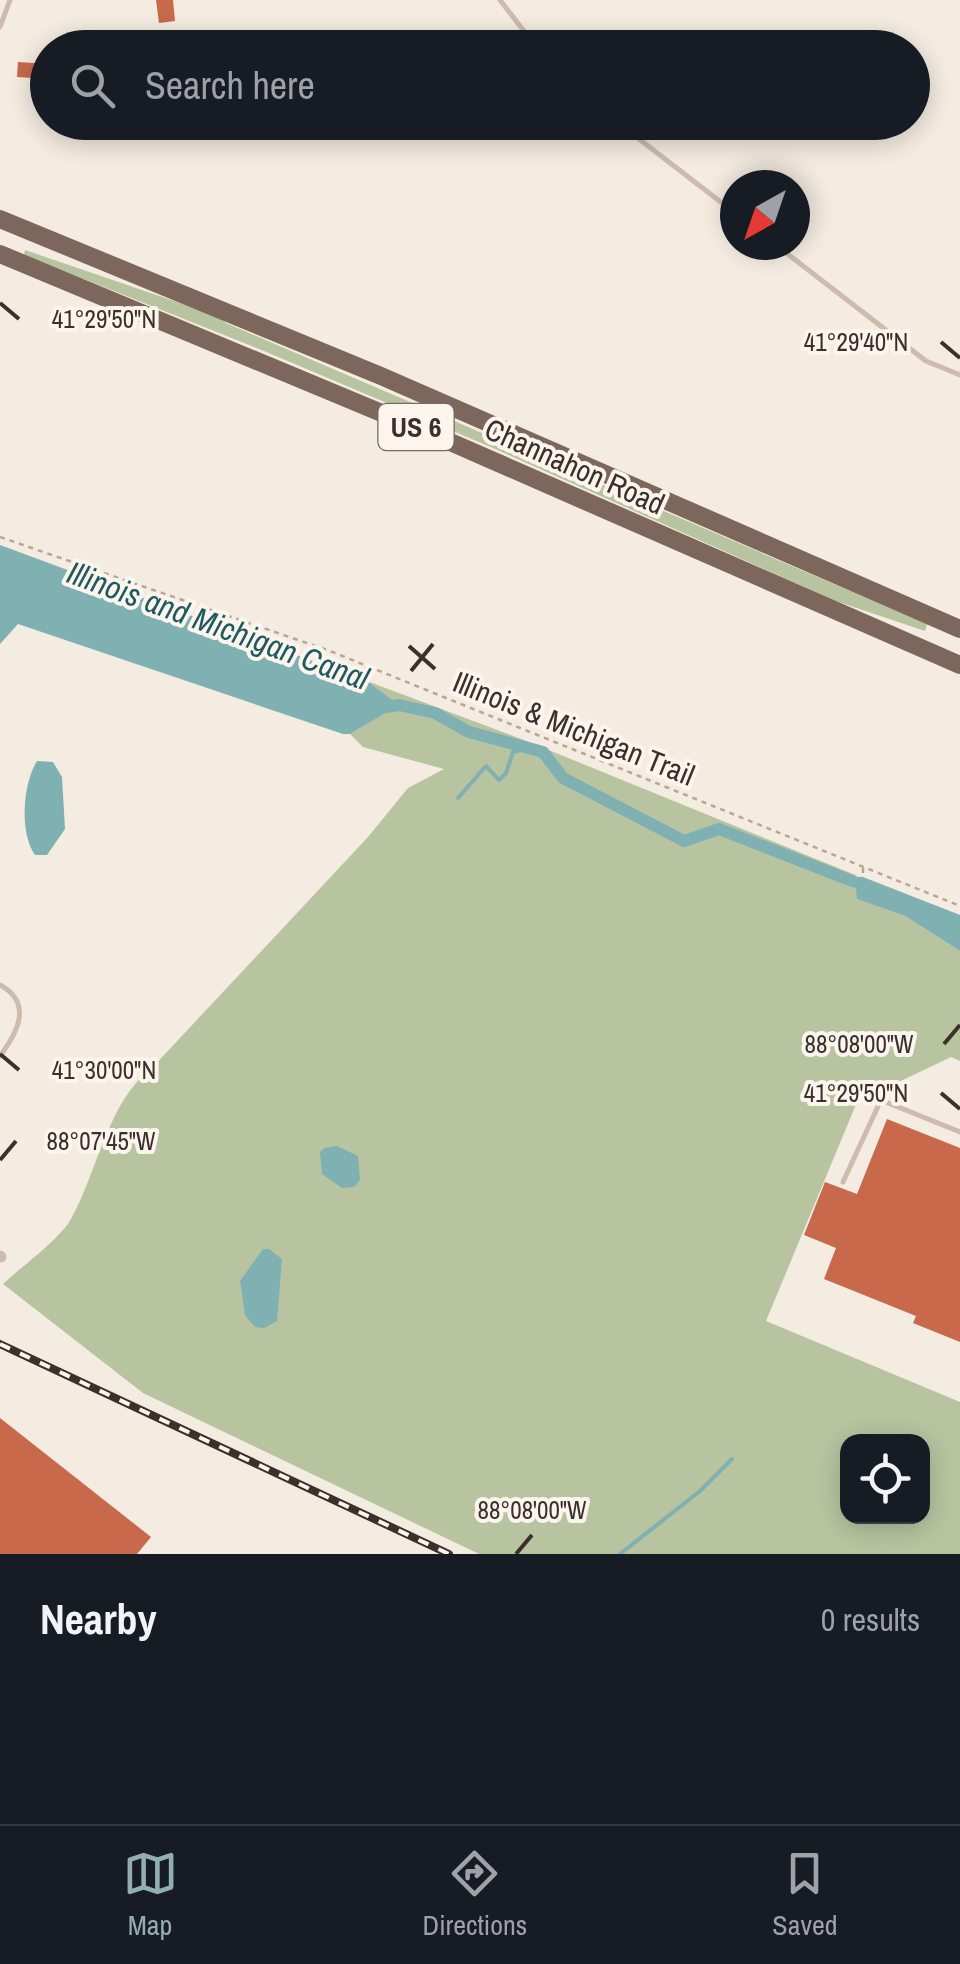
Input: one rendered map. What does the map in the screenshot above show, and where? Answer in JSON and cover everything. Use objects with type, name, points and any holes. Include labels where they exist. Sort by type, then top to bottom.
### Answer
[{"type":"main road","name":"Channahon Road","points":[[0,218],[398,383],[960,629]]},
{"type":"main road","name":"Channahon Road","points":[[0,254],[432,434],[960,666]]},
{"type":"lane","points":[[0,26],[10,0]]},
{"type":"lane","points":[[500,0],[523,30]]},
{"type":"lane","points":[[640,140],[720,201]]},
{"type":"lane","points":[[795,260],[926,362],[960,375]]},
{"type":"lane","points":[[0,985],[14,995],[21,1008],[21,1020],[0,1056]]},
{"type":"lane","points":[[844,1182],[880,1100],[960,1132]]},
{"type":"path","name":"Illinois & Michigan Trail","points":[[0,537],[368,666],[960,906]]},
{"type":"path","points":[[356,677],[368,666]]},
{"type":"path","points":[[863,867],[863,877]]},
{"type":"green space","points":[[25,250],[218,316],[226,323],[927,624],[925,631],[836,601],[493,448],[24,255]]},
{"type":"green space","points":[[367,681],[524,740],[858,876],[840,876],[856,889],[858,899],[905,916],[960,951],[960,1061],[951,1057],[857,1102],[766,1321],[960,1402],[960,1554],[479,1554],[143,1393],[3,1284],[71,1219],[114,1118],[136,1083],[368,837],[408,788],[444,769],[363,747],[350,734],[398,705]]},
{"type":"water","points":[[0,545],[367,681],[399,705],[350,734],[343,734],[18,624],[0,644]]},
{"type":"water","points":[[37,761],[53,762],[62,777],[65,829],[47,855],[35,855],[25,821],[29,782]]},
{"type":"water","points":[[839,876],[863,877],[960,915],[960,951],[905,916],[857,899],[856,889]]},
{"type":"water","points":[[337,1146],[358,1156],[360,1180],[354,1187],[342,1188],[322,1174],[320,1152]]},
{"type":"water","points":[[263,1249],[282,1259],[277,1321],[264,1328],[255,1327],[245,1315],[240,1281]]},
{"type":"building","points":[[156,0],[173,0],[175,21],[159,23]]},
{"type":"building","points":[[18,62],[30,63],[30,78],[17,77]]},
{"type":"building","points":[[887,1119],[960,1148],[960,1342],[913,1323],[916,1316],[824,1279],[836,1248],[804,1235],[825,1182],[857,1194]]},
{"type":"building","points":[[0,1418],[151,1537],[137,1554],[0,1554]]},
{"type":"waterway","name":"Illinois and Michigan Canal","points":[[385,707],[399,705],[435,713],[469,732],[543,752],[563,778],[684,841],[719,829],[852,881]]},
{"type":"waterway","points":[[458,798],[486,766],[499,780],[506,773],[513,752],[527,748]]},
{"type":"waterway","points":[[620,1554],[700,1491],[732,1459]]},
{"type":"railway","points":[[0,1344],[449,1554]]}]
